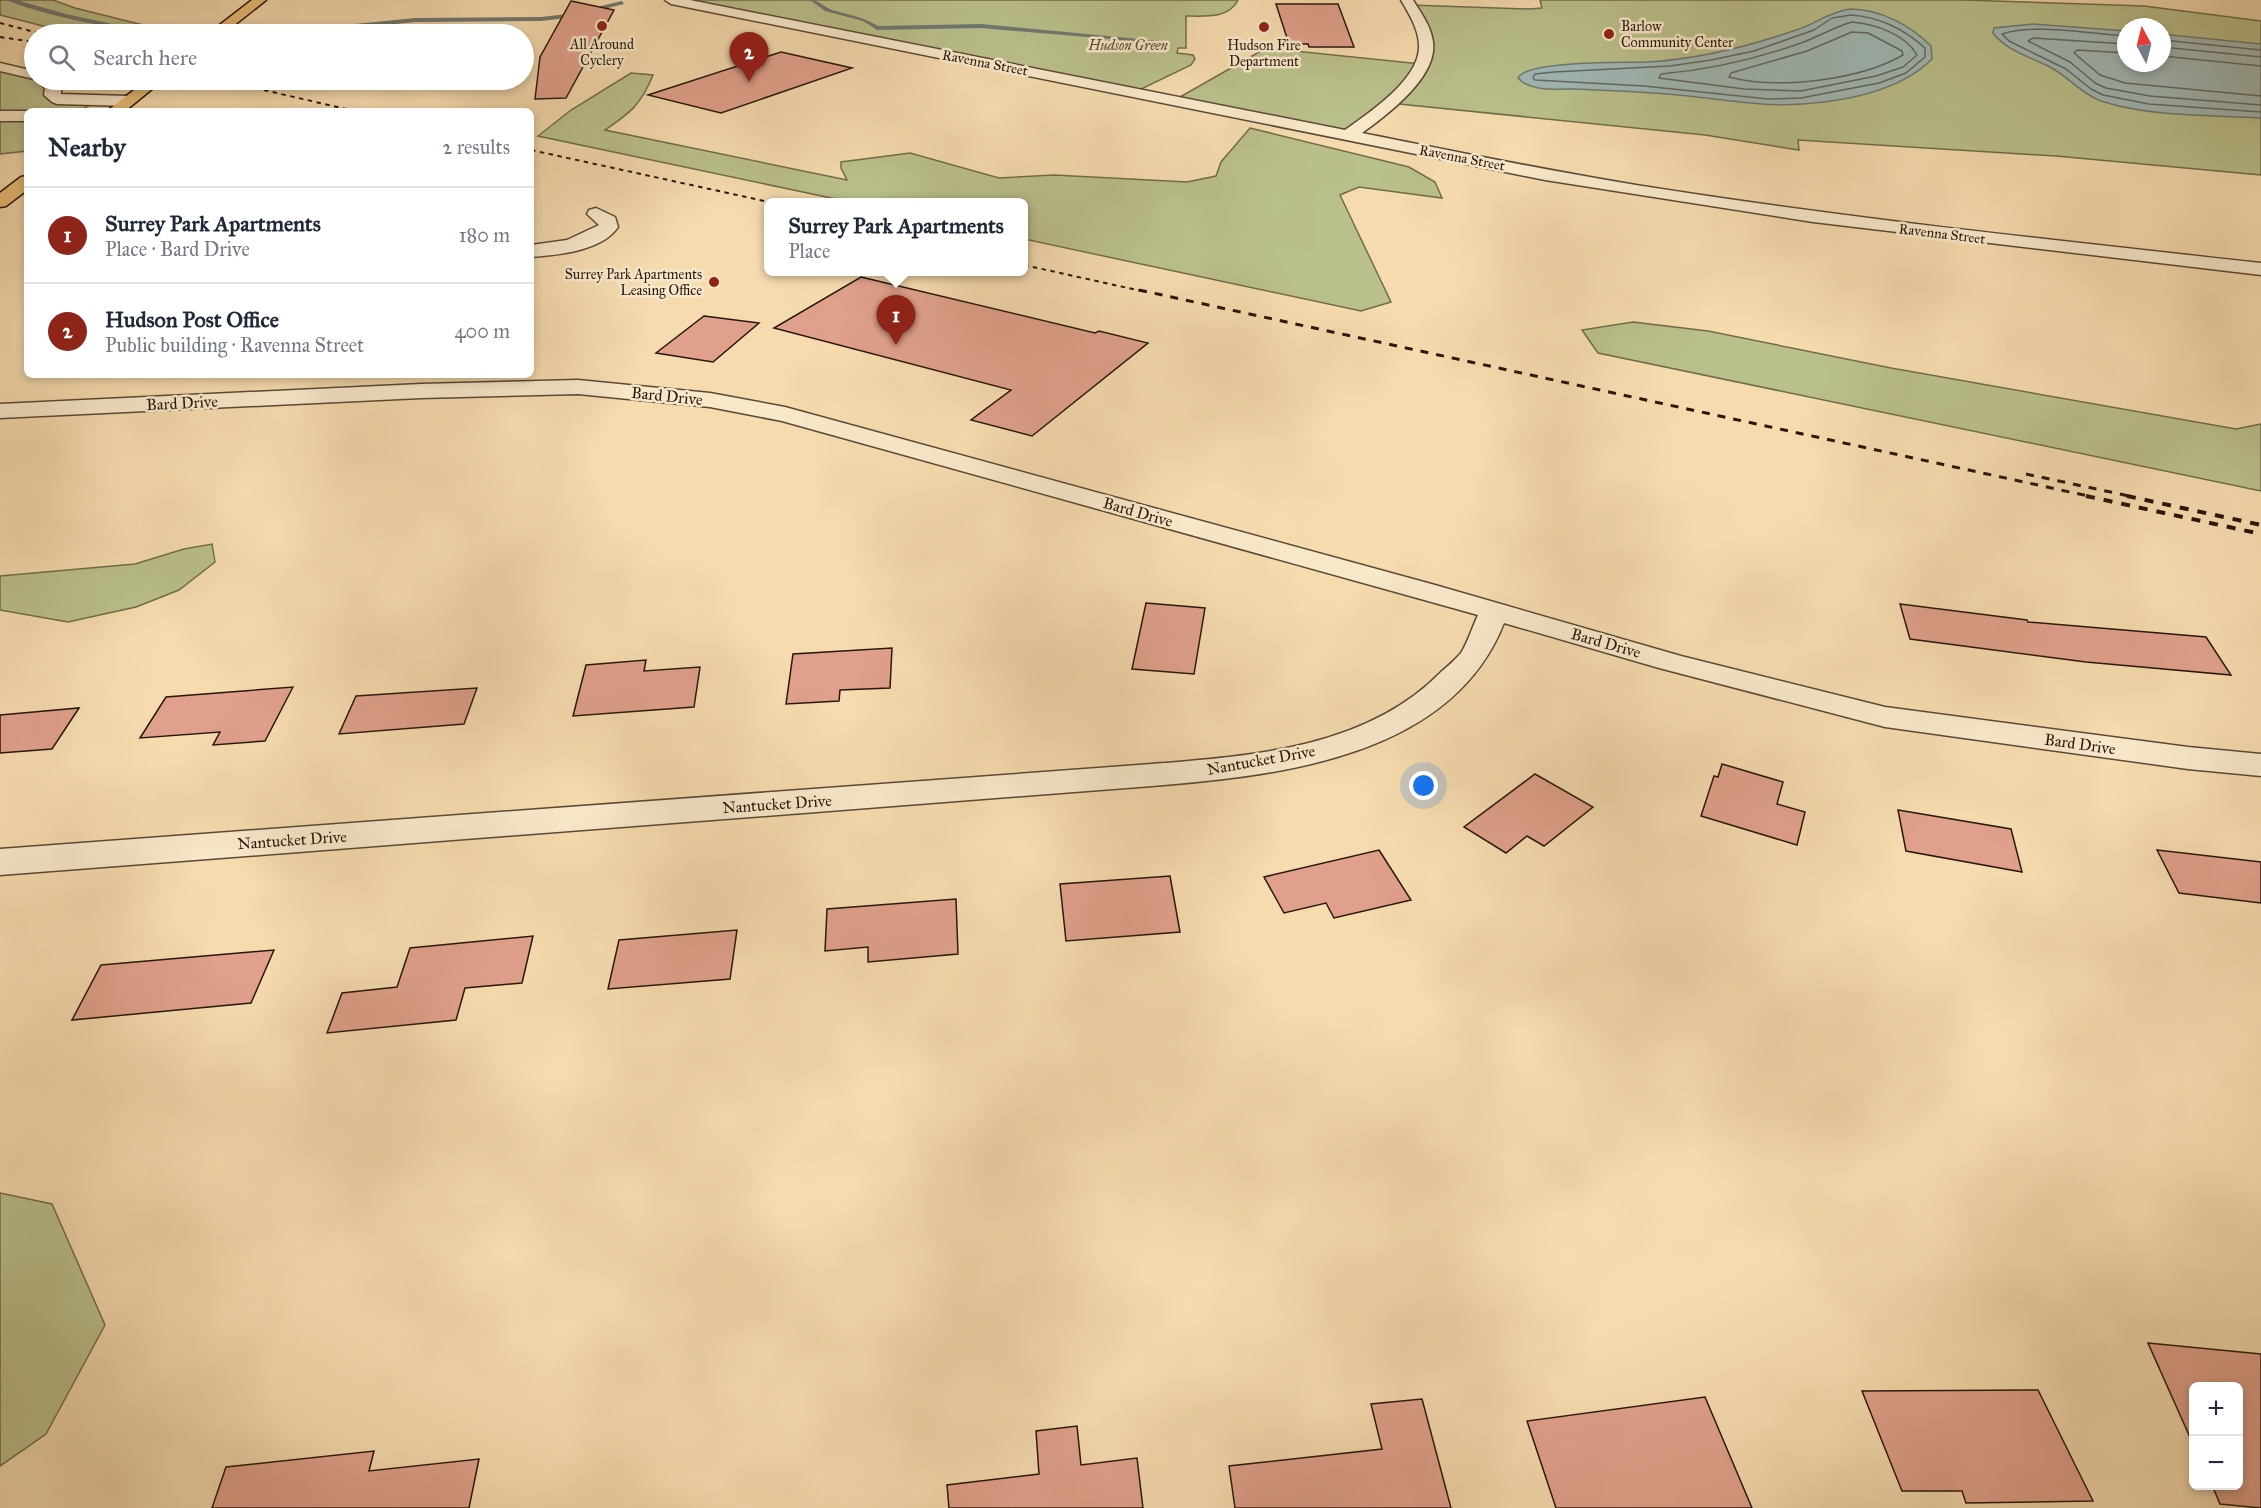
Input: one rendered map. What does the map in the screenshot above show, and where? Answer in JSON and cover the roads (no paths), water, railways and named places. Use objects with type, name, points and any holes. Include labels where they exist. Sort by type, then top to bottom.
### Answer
[{"type":"main road","points":[[228,24],[260,0]]},
{"type":"main road","points":[[119,108],[143,90]]},
{"type":"main road","points":[[0,202],[24,183]]},
{"type":"street","name":"Ravenna Street","points":[[671,0],[1556,177],[1808,217],[2261,269]]},
{"type":"street","points":[[1349,135],[1380,113],[1406,87],[1426,56],[1425,36],[1407,0]]},
{"type":"street","points":[[0,67],[24,73]]},
{"type":"street","points":[[53,90],[52,95],[57,99],[128,101]]},
{"type":"street","points":[[0,116],[24,116]]},
{"type":"street","points":[[534,244],[602,211],[608,221],[609,227],[597,237],[575,245],[534,251]]},
{"type":"street","name":"Bard Drive","points":[[0,411],[498,388],[585,388],[710,400],[785,414],[1670,662],[1885,717],[2188,759],[2261,765]]},
{"type":"street","name":"Nantucket Drive","points":[[0,862],[1152,776],[1247,765],[1304,754],[1355,740],[1412,713],[1442,692],[1472,660],[1494,612]]},
{"type":"water","points":[[1850,9],[1883,15],[1914,31],[1931,46],[1932,59],[1919,70],[1888,87],[1854,97],[1788,105],[1646,93],[1545,89],[1530,86],[1518,78],[1525,72],[1557,65],[1648,62],[1723,51],[1778,36]]},
{"type":"water","points":[[2033,24],[2117,30],[2117,72],[2171,72],[2171,35],[2261,44],[2261,118],[2160,113],[2101,101],[2087,94],[2055,70],[2011,49],[1993,33],[1994,28]]},
{"type":"waterway","points":[[10,0],[65,16],[108,24]]},
{"type":"waterway","points":[[813,0],[827,10],[865,20],[877,28],[981,26],[1157,41]]},
{"type":"waterway","points":[[375,24],[415,20],[541,19],[567,16],[622,3]]},
{"type":"railway","points":[[0,23],[24,29]]},
{"type":"railway","points":[[0,37],[24,41]]},
{"type":"railway","points":[[264,90],[342,108]]},
{"type":"railway","points":[[534,151],[764,201]]},
{"type":"railway","points":[[1028,266],[1146,292]]},
{"type":"railway","points":[[1139,290],[2093,497]]},
{"type":"railway","points":[[2026,474],[2134,497]]},
{"type":"railway","points":[[2086,496],[2261,534]]},
{"type":"railway","points":[[2127,496],[2261,525]]},
{"type":"place","name":"All Around Cyclery","points":[[602,26]]},
{"type":"place","name":"Hudson Fire Department","points":[[1264,27]]},
{"type":"place","name":"Barlow Community Center","points":[[1609,34]]},
{"type":"place","name":"Hudson Post Office","points":[[749,82]]},
{"type":"place","name":"Surrey Park Apartments Leasing Office","points":[[714,282]]},
{"type":"place","name":"Surrey Park Apartments","points":[[896,345]]},
{"type":"park label","name":"Hudson Green","points":[[1128,45]]}]
